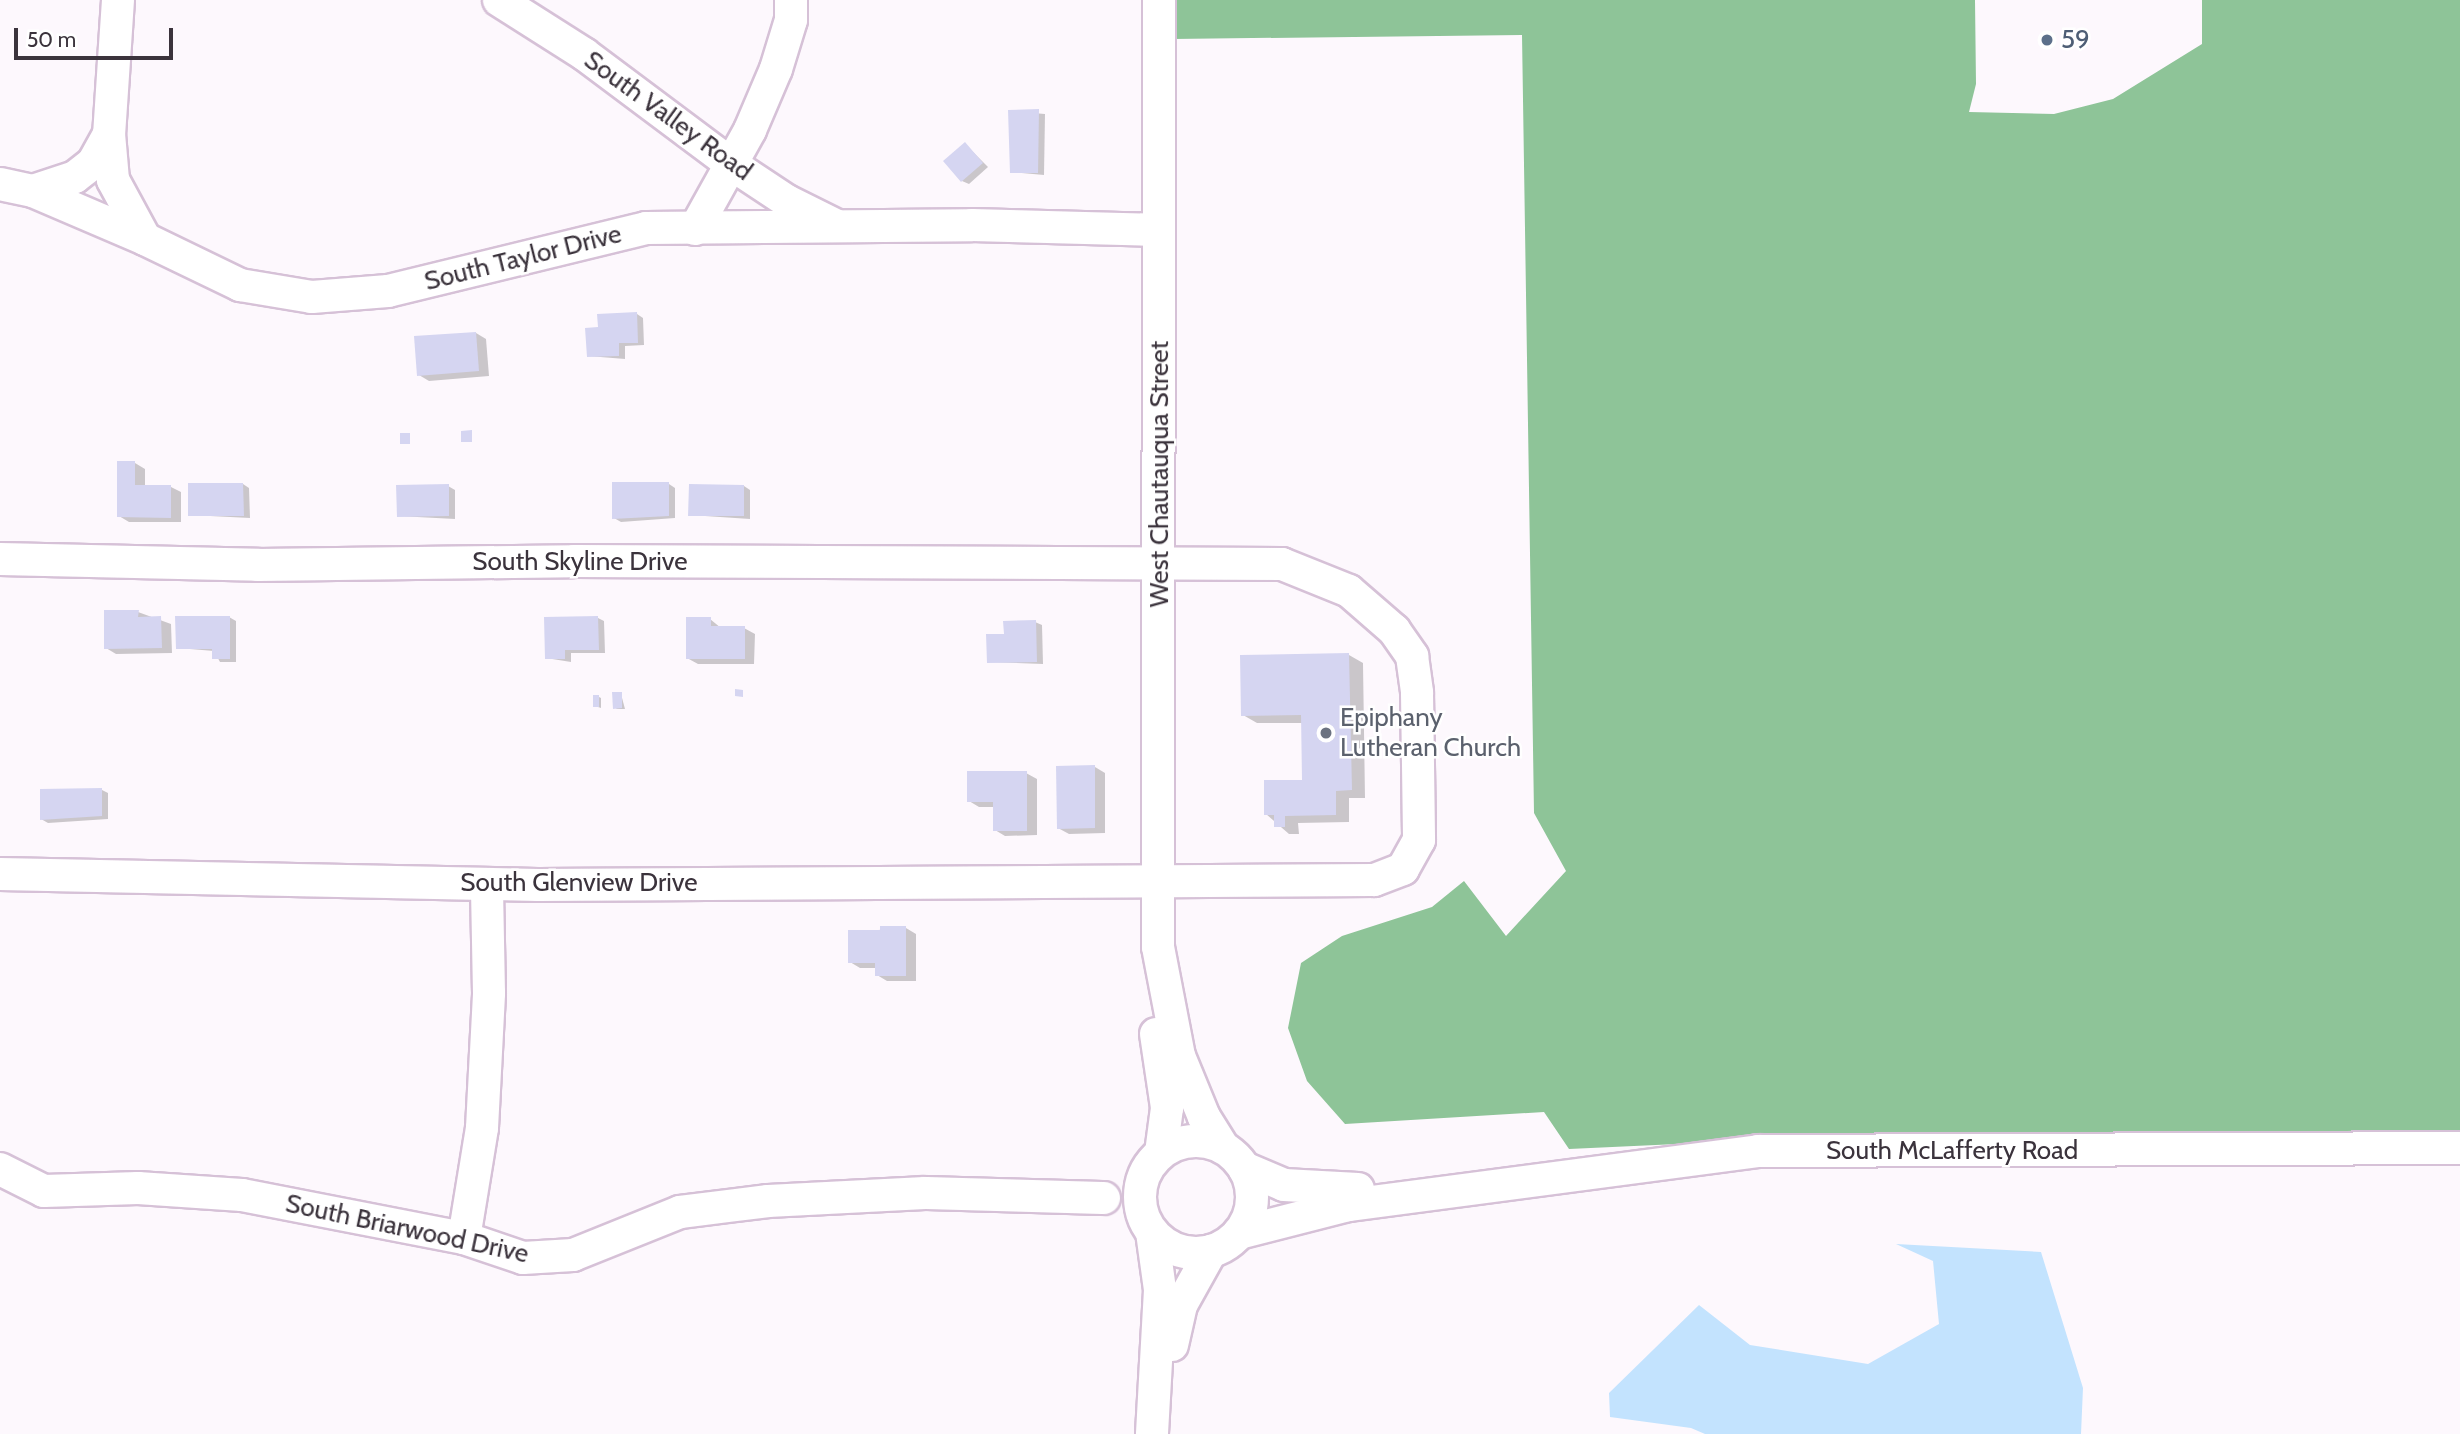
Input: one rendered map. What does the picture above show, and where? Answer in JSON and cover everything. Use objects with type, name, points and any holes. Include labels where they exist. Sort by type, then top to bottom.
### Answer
[{"type":"street","points":[[118,0],[109,134],[113,180],[145,239]]},
{"type":"street","name":"South Valley Road","points":[[499,0],[595,61],[731,164],[787,201],[839,228]]},
{"type":"street","points":[[695,229],[731,164],[776,69],[791,20],[791,0]]},
{"type":"street","name":"West Chautauqua Street","points":[[1158,0],[1158,947],[1179,1056],[1194,1097],[1233,1158],[1252,1200],[1238,1233]]},
{"type":"street","points":[[0,184],[33,191],[75,177],[93,163],[109,134]]},
{"type":"street","name":"South Taylor Drive","points":[[33,191],[145,239],[240,285],[312,297],[388,291],[646,228],[1159,230]]},
{"type":"street","name":"South Skyline Drive","points":[[0,559],[258,565],[574,561],[1282,564],[1349,591],[1394,630],[1412,656],[1417,684],[1419,840],[1404,869],[1374,880],[1158,880]]},
{"type":"street","name":"South Glenview Drive","points":[[0,874],[487,885],[1158,880]]},
{"type":"street","points":[[464,1238],[482,1128],[489,993],[487,885]]},
{"type":"street","name":"West Chautauqua Street","points":[[1152,1434],[1160,1290],[1152,1232],[1142,1212],[1140,1191],[1147,1170],[1161,1153],[1167,1108],[1152,995],[1152,961],[1158,947]]},
{"type":"street","points":[[1161,1153],[1195,1141],[1233,1158]]},
{"type":"street","name":"South McLafferty Road","points":[[1238,1233],[1313,1211],[1434,1195],[1446,1190],[1758,1151],[2460,1148]]},
{"type":"street","name":"South McLafferty Road","points":[[1233,1158],[1269,1181],[1297,1187],[1432,1186],[1446,1190]]},
{"type":"street","name":"South Briarwood Drive","points":[[0,1169],[44,1191],[138,1188],[242,1195],[464,1238],[523,1258],[573,1255],[680,1212],[768,1201],[925,1193],[1104,1198]]},
{"type":"street","points":[[1152,1232],[1179,1250],[1211,1251]]},
{"type":"street","points":[[1166,1434],[1176,1321],[1190,1285],[1211,1251],[1238,1233]]},
{"type":"green space","points":[[1173,0],[1975,0],[1976,84],[1969,112],[2054,114],[2113,99],[2202,44],[2202,0],[2460,0],[2460,1130],[1872,1135],[1569,1149],[1544,1112],[1345,1124],[1307,1081],[1288,1028],[1301,963],[1342,936],[1432,907],[1464,881],[1506,936],[1566,871],[1534,813],[1522,35],[1173,39]]},
{"type":"water","points":[[1896,1244],[2041,1252],[2083,1388],[2081,1434],[1705,1434],[1691,1428],[1610,1417],[1609,1393],[1699,1305],[1750,1345],[1868,1364],[1939,1324],[1933,1261]]},
{"type":"building","points":[[1039,109],[1038,173],[1010,173],[1008,110]]},
{"type":"building","points":[[965,142],[983,163],[961,182],[943,161]]},
{"type":"building","points":[[637,312],[638,343],[619,343],[619,356],[587,357],[585,328],[598,327],[597,314]]},
{"type":"building","points":[[476,332],[479,371],[417,376],[414,336]]},
{"type":"building","points":[[472,430],[472,442],[461,442],[461,431]]},
{"type":"building","points":[[400,433],[410,433],[410,444],[400,444]]},
{"type":"building","points":[[117,461],[135,461],[135,485],[171,485],[171,518],[117,517]]},
{"type":"building","points":[[612,482],[669,482],[669,516],[612,519]]},
{"type":"building","points":[[188,483],[243,483],[244,516],[188,516]]},
{"type":"building","points":[[449,484],[449,516],[397,517],[396,485]]},
{"type":"building","points":[[689,484],[744,485],[744,516],[688,516]]},
{"type":"building","points":[[104,610],[139,610],[138,617],[161,616],[162,648],[104,649]]},
{"type":"building","points":[[175,616],[230,616],[230,659],[212,659],[212,649],[176,649]]},
{"type":"building","points":[[598,616],[599,650],[565,650],[565,659],[545,659],[544,617]]},
{"type":"building","points":[[686,617],[711,617],[711,626],[745,626],[745,659],[686,659]]},
{"type":"building","points":[[1036,620],[1037,662],[987,663],[986,634],[1004,634],[1003,621]]},
{"type":"building","name":"Epiphany Lutheran Church","points":[[1349,653],[1352,790],[1336,791],[1336,815],[1285,816],[1285,827],[1274,827],[1274,815],[1264,815],[1264,780],[1302,780],[1301,715],[1241,716],[1240,655]]},
{"type":"building","points":[[735,689],[743,690],[743,697],[735,696]]},
{"type":"building","points":[[612,692],[622,692],[622,708],[613,709]]},
{"type":"building","points":[[593,695],[599,695],[599,707],[593,707]]},
{"type":"building","points":[[1095,765],[1095,828],[1057,829],[1056,766]]},
{"type":"building","points":[[967,771],[1027,771],[1027,831],[993,831],[993,802],[967,802]]},
{"type":"building","points":[[102,788],[102,816],[40,820],[40,789]]},
{"type":"building","points":[[880,926],[906,926],[906,976],[875,976],[875,963],[848,963],[848,930],[880,930]]},
{"type":"place","name":"59","points":[[2047,40]]},
{"type":"place","name":"Epiphany Lutheran Church","points":[[1326,733]]}]
